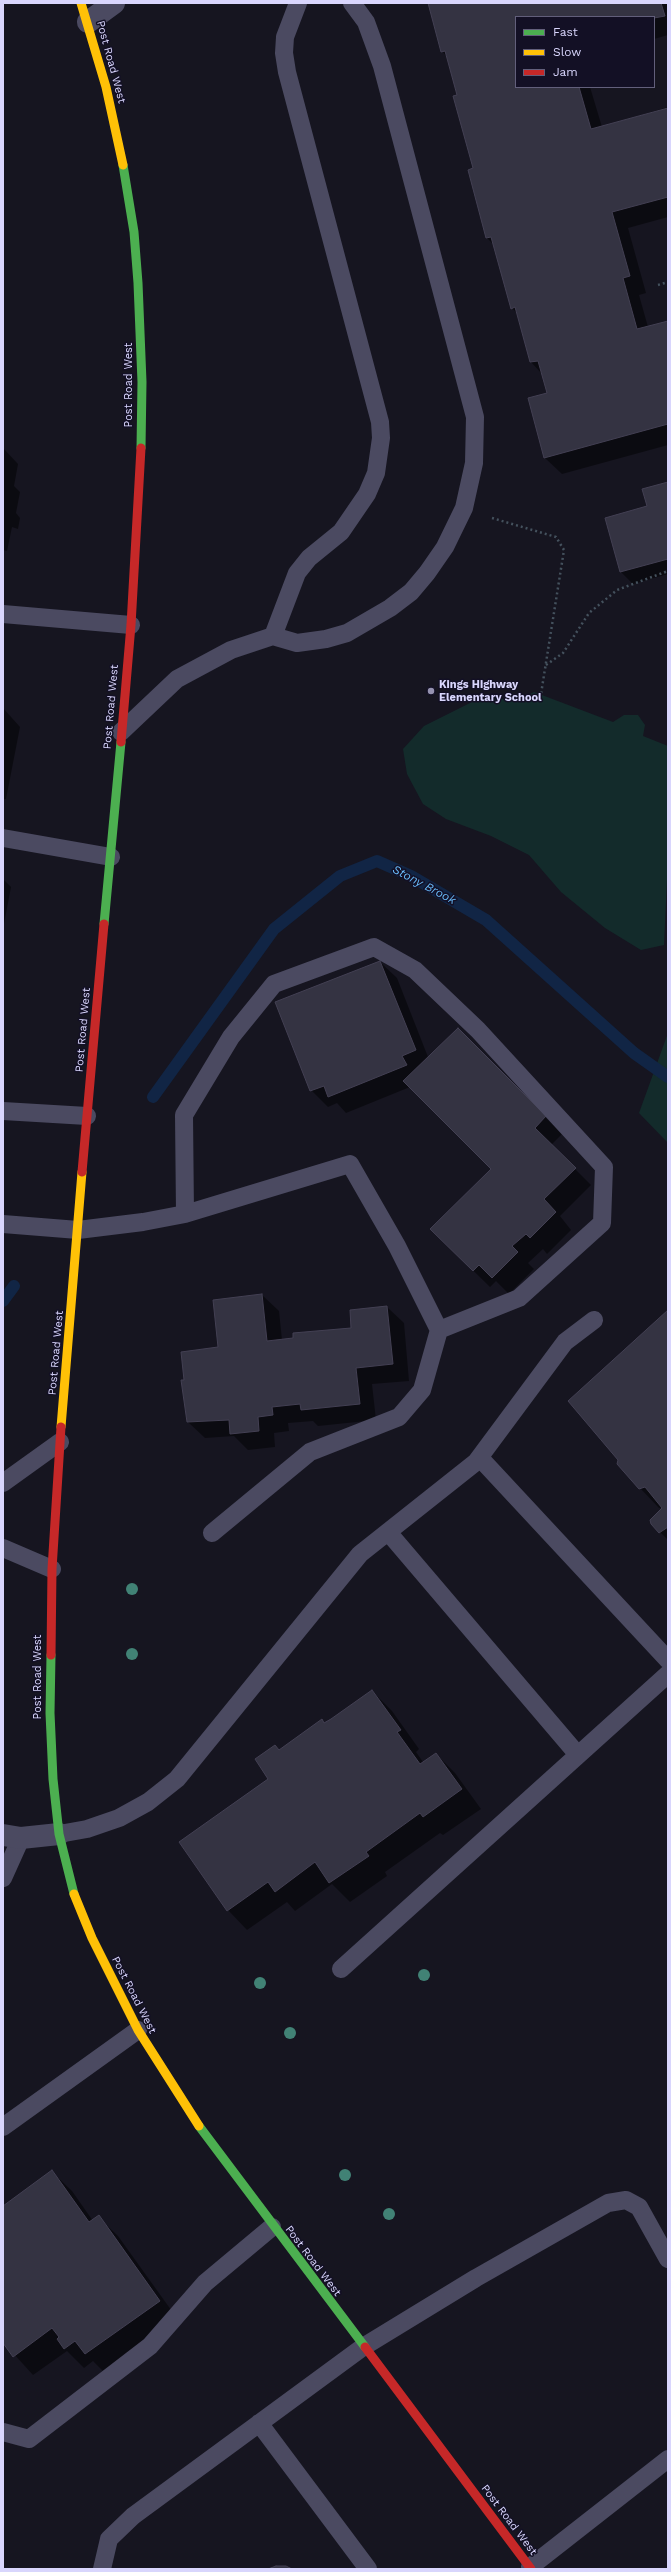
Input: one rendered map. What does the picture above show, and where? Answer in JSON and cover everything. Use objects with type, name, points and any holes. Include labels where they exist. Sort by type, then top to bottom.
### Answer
[{"type":"main road","name":"Post Road West","points":[[84,12],[106,87],[121,152],[134,232],[141,329],[141,432],[131,625],[87,1116],[60,1442],[52,1569],[50,1713],[53,1779],[59,1834],[73,1890],[92,1938],[138,2030],[188,2112],[272,2227],[530,2568]]},
{"type":"street","points":[[84,12],[114,3]]},
{"type":"street","points":[[12,1836],[59,1834]]},
{"type":"lane","points":[[273,636],[298,573],[309,558],[341,532],[368,494],[376,473],[381,438],[380,422],[287,72],[284,53],[285,37],[298,3]]},
{"type":"lane","points":[[121,732],[177,679],[231,650],[273,636],[297,642],[326,639],[347,633],[390,608],[411,592],[427,573],[445,547],[464,508],[474,463],[475,417],[382,66],[366,22],[352,3]]},
{"type":"lane","points":[[3,614],[131,625]]},
{"type":"lane","points":[[3,838],[111,857]]},
{"type":"lane","points":[[185,1214],[184,1115],[231,1037],[274,984],[374,947],[415,970],[472,1024],[604,1167],[602,1223],[519,1298],[439,1330]]},
{"type":"lane","points":[[3,1111],[87,1116]]},
{"type":"lane","points":[[3,1224],[78,1230],[185,1214],[350,1164],[397,1246],[439,1330],[422,1390],[399,1417],[310,1452],[212,1533]]},
{"type":"lane","points":[[59,1834],[87,1829],[119,1818],[148,1802],[177,1779],[360,1554],[480,1458],[565,1342],[594,1320]]},
{"type":"lane","points":[[3,1483],[60,1442]]},
{"type":"lane","points":[[480,1458],[668,1660]]},
{"type":"lane","points":[[388,1532],[578,1754]]},
{"type":"lane","points":[[3,1548],[52,1569]]},
{"type":"lane","points":[[341,1969],[668,1674]]},
{"type":"lane","points":[[3,1878],[12,1836]]},
{"type":"lane","points":[[3,2127],[138,2030]]},
{"type":"lane","points":[[102,2569],[108,2539],[133,2516],[363,2347],[476,2278],[608,2203],[626,2200],[639,2207],[668,2259]]},
{"type":"lane","points":[[3,2432],[29,2439],[150,2346],[205,2284],[272,2227]]},
{"type":"lane","points":[[259,2423],[368,2569]]},
{"type":"lane","points":[[530,2568],[668,2459]]},
{"type":"path","points":[[658,285],[668,282]]},
{"type":"path","points":[[464,508],[536,533],[556,537],[564,550],[563,564],[541,694]]},
{"type":"path","points":[[545,665],[563,653],[589,613],[617,590],[668,571]]},
{"type":"green space","points":[[534,692],[613,722],[624,715],[638,715],[645,725],[643,736],[668,746],[668,858],[664,945],[641,950],[605,928],[561,892],[529,855],[491,836],[446,819],[423,804],[407,774],[403,749],[424,726],[484,696],[516,701]]},
{"type":"green space","points":[[668,1033],[668,1143],[639,1113]]},
{"type":"building","points":[[428,3],[661,3],[665,16],[655,18],[655,16],[515,16],[515,88],[579,88],[591,129],[668,108],[668,197],[612,212],[630,276],[623,278],[637,329],[668,321],[668,424],[544,458],[528,398],[547,393],[538,361],[530,362],[515,307],[511,309],[491,237],[486,238],[468,170],[473,168],[453,96],[457,95],[445,51],[441,52]]},
{"type":"building","points":[[668,482],[668,559],[620,572],[605,518],[647,506],[642,489]]},
{"type":"building","points":[[380,961],[416,1050],[402,1056],[407,1065],[328,1097],[324,1086],[310,1091],[275,1002]]},
{"type":"building","points":[[458,1028],[546,1116],[535,1128],[576,1168],[544,1199],[556,1212],[530,1238],[526,1234],[512,1246],[518,1252],[492,1278],[479,1265],[473,1271],[430,1229],[491,1169],[403,1081]]},
{"type":"building","points":[[262,1294],[267,1341],[293,1338],[293,1333],[351,1328],[350,1310],[387,1306],[393,1364],[356,1368],[360,1404],[301,1410],[300,1404],[272,1407],[273,1415],[258,1417],[259,1431],[230,1434],[229,1420],[187,1422],[181,1380],[184,1380],[181,1352],[218,1347],[213,1300]]},
{"type":"building","points":[[668,1310],[668,1527],[659,1533],[651,1524],[650,1520],[662,1508],[645,1487],[639,1489],[617,1464],[618,1460],[568,1401]]},
{"type":"building","points":[[372,1690],[401,1730],[397,1732],[420,1764],[436,1753],[462,1789],[423,1817],[420,1813],[366,1852],[369,1856],[329,1883],[315,1862],[275,1892],[268,1882],[227,1911],[179,1842],[268,1779],[255,1759],[275,1745],[279,1750],[322,1719],[324,1723],[331,1719]]},
{"type":"building","points":[[52,2170],[89,2222],[99,2215],[160,2301],[85,2354],[75,2341],[64,2349],[57,2339],[59,2337],[52,2328],[13,2357],[3,2343],[3,2206]]},
{"type":"building","points":[[276,2566],[286,2566],[292,2569],[268,2569]]},
{"type":"waterway","name":"Stony Brook","points":[[153,1097],[274,929],[340,876],[377,861],[411,876],[486,920],[634,1053],[668,1077]]},
{"type":"waterway","name":"Stony Brook","points":[[3,1301],[14,1286]]},
{"type":"traffic: fast","points":[[123,165],[134,232],[138,283],[142,382],[141,448]]},
{"type":"traffic: fast","points":[[104,924],[121,742]]},
{"type":"traffic: fast","points":[[51,1655],[50,1713],[53,1779],[59,1834],[74,1894]]},
{"type":"traffic: fast","points":[[199,2126],[365,2347]]},
{"type":"traffic: slow","points":[[81,3],[106,87],[123,165]]},
{"type":"traffic: slow","points":[[61,1427],[82,1172]]},
{"type":"traffic: slow","points":[[74,1894],[92,1938],[138,2030],[199,2126]]},
{"type":"traffic: jam","points":[[121,742],[131,625],[141,448]]},
{"type":"traffic: jam","points":[[82,1172],[104,924]]},
{"type":"traffic: jam","points":[[51,1655],[52,1569],[61,1427]]},
{"type":"traffic: jam","points":[[365,2347],[531,2569]]},
{"type":"place","name":"Kings Highway Elementary School","points":[[431,691]]}]
